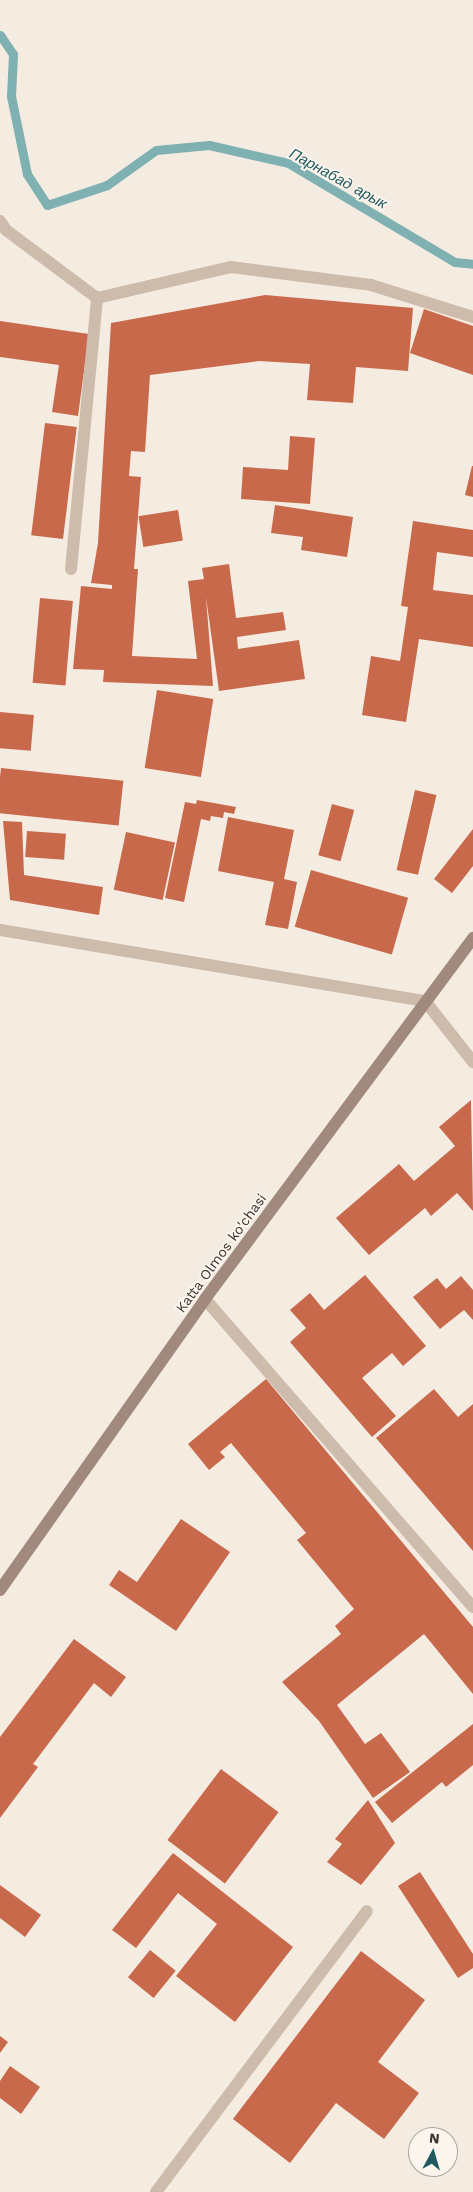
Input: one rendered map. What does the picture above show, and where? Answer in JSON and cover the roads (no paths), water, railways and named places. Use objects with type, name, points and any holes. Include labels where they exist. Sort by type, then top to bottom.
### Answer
[{"type":"street","points":[[0,221],[6,230],[97,298],[231,267],[371,286],[473,317]]},
{"type":"street","points":[[71,569],[97,298]]},
{"type":"street","points":[[0,930],[425,1001],[473,1062]]},
{"type":"street","name":"Katta Olmos ko'chasi","points":[[0,1590],[205,1299],[473,938]]},
{"type":"street","points":[[205,1299],[473,1607]]},
{"type":"street","points":[[156,2192],[367,1911]]},
{"type":"waterway","name":"Парнабад арык","points":[[0,35],[13,54],[11,96],[27,174],[47,205],[107,185],[156,150],[209,145],[288,163],[455,262],[473,264]]}]
